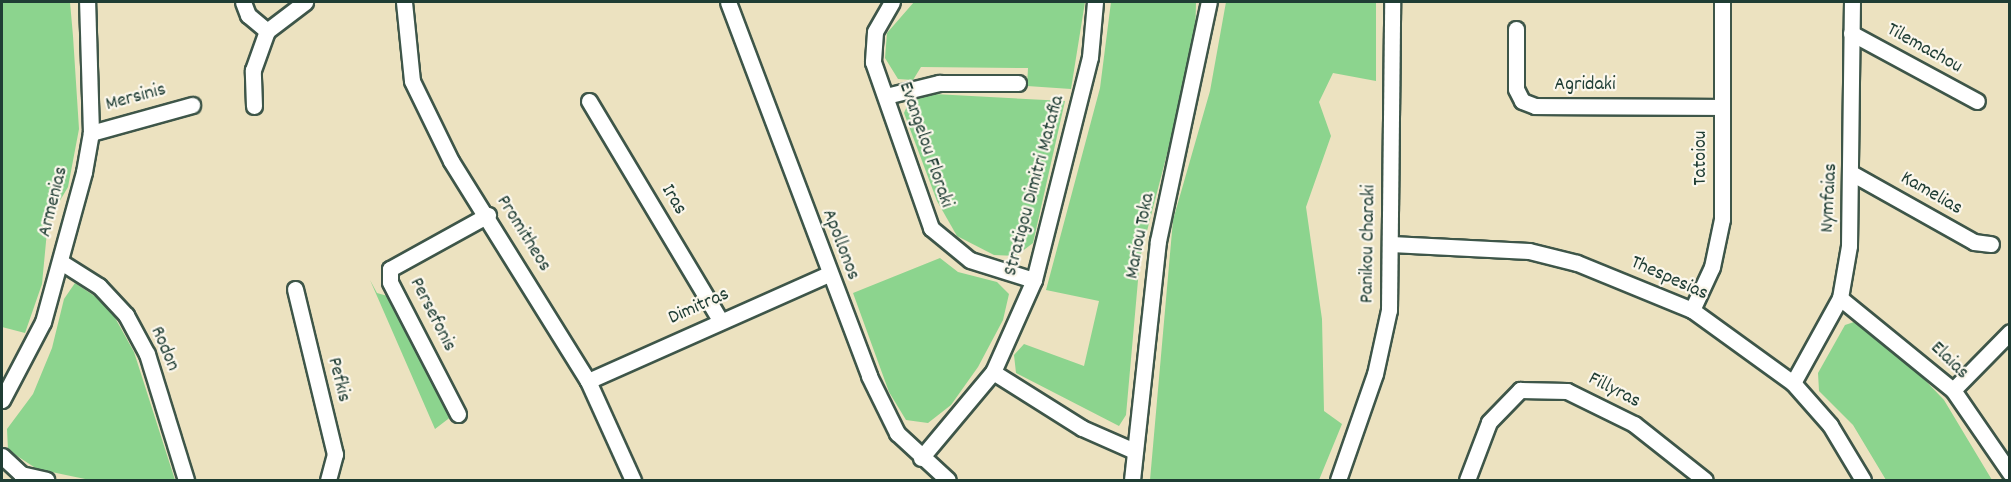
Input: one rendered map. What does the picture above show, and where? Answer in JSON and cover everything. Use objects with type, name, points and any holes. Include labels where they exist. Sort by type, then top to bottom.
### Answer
[{"type":"street","name":"Armenias","points":[[2,400],[43,322],[61,262],[91,133],[87,2]]},
{"type":"street","points":[[243,2],[248,15],[267,31]]},
{"type":"street","points":[[254,106],[254,70],[267,31],[305,2]]},
{"type":"street","name":"Promitheos","points":[[404,2],[412,81],[451,161],[488,215],[588,381],[633,480]]},
{"type":"street","name":"Apollonos","points":[[728,2],[828,274],[897,433],[921,458],[948,480]]},
{"type":"street","name":"Evangelou Floraki","points":[[892,2],[881,16],[872,50],[931,228],[970,260],[1034,280]]},
{"type":"street","name":"Stratigou Dimitri Matafia","points":[[921,458],[993,372],[1034,280],[1090,57],[1095,2]]},
{"type":"street","name":"Mariou Toka","points":[[1132,480],[1132,450],[1158,241],[1209,2]]},
{"type":"street","name":"Panikou Charaki","points":[[1338,480],[1375,374],[1389,310],[1392,2]]},
{"type":"street","name":"Tatoiou","points":[[1692,310],[1712,267],[1722,219],[1722,2]]},
{"type":"street","name":"Nymfaias","points":[[1794,383],[1840,298],[1853,174],[1852,2]]},
{"type":"street","name":"Agridaki","points":[[1516,29],[1516,89],[1522,101],[1535,106],[1722,107]]},
{"type":"street","name":"Tilemachou","points":[[1851,33],[1977,102]]},
{"type":"street","points":[[886,96],[939,83],[1018,83]]},
{"type":"street","name":"Iras","points":[[589,102],[720,320]]},
{"type":"street","name":"Mersinis","points":[[91,133],[192,105]]},
{"type":"street","name":"Kamelias","points":[[1853,174],[1974,242],[1991,244]]},
{"type":"street","name":"Persefonis","points":[[459,414],[390,282],[390,269],[488,215]]},
{"type":"street","name":"Thespesias","points":[[1391,244],[1529,251],[1577,263],[1692,310],[1794,383],[1830,425],[1863,480]]},
{"type":"street","name":"Rodon","points":[[61,262],[99,286],[126,315],[147,354],[186,480]]},
{"type":"street","name":"Dimitras","points":[[588,381],[720,320],[828,274]]},
{"type":"street","name":"Pefkis","points":[[295,289],[334,454],[328,480]]},
{"type":"street","name":"Elaias","points":[[1840,298],[1953,390],[2010,473]]},
{"type":"street","points":[[1953,390],[2010,332]]},
{"type":"street","points":[[993,372],[1082,428],[1132,450]]},
{"type":"street","name":"Fillyras","points":[[1467,480],[1489,422],[1520,390],[1567,391],[1615,414],[1705,480]]},
{"type":"street","points":[[2,456],[21,474],[46,480]]},
{"type":"green space","points":[[2,2],[70,2],[73,36],[79,129],[68,187],[48,221],[42,284],[25,333],[2,327]]},
{"type":"green space","points":[[914,2],[1085,2],[1071,89],[1027,86],[1028,68],[921,67],[913,80],[898,79],[885,58],[887,33]]},
{"type":"green space","points":[[1111,2],[1196,2],[1195,46],[1140,258],[1126,415],[1119,426],[1016,373],[1014,355],[1024,344],[1084,366],[1099,301],[1046,290],[1100,88]]},
{"type":"green space","points":[[1226,2],[1376,2],[1376,81],[1333,73],[1319,102],[1331,136],[1306,207],[1322,319],[1324,411],[1342,424],[1319,480],[1150,480],[1173,220],[1210,91]]},
{"type":"green space","points":[[934,94],[1065,101],[1033,243],[1016,256],[994,255],[957,236],[937,201],[904,113],[911,97]]},
{"type":"green space","points":[[940,258],[958,272],[997,282],[1009,294],[1003,320],[978,367],[951,405],[928,423],[906,420],[889,392],[853,293]]},
{"type":"green space","points":[[370,280],[377,293],[391,297],[452,416],[435,429]]},
{"type":"green space","points":[[75,283],[108,305],[134,352],[175,480],[90,480],[37,469],[8,450],[7,429],[33,394],[52,348],[64,299]]},
{"type":"green space","points":[[1854,322],[1900,354],[1944,400],[1992,480],[1886,480],[1853,425],[1819,391],[1818,373],[1845,325]]}]
